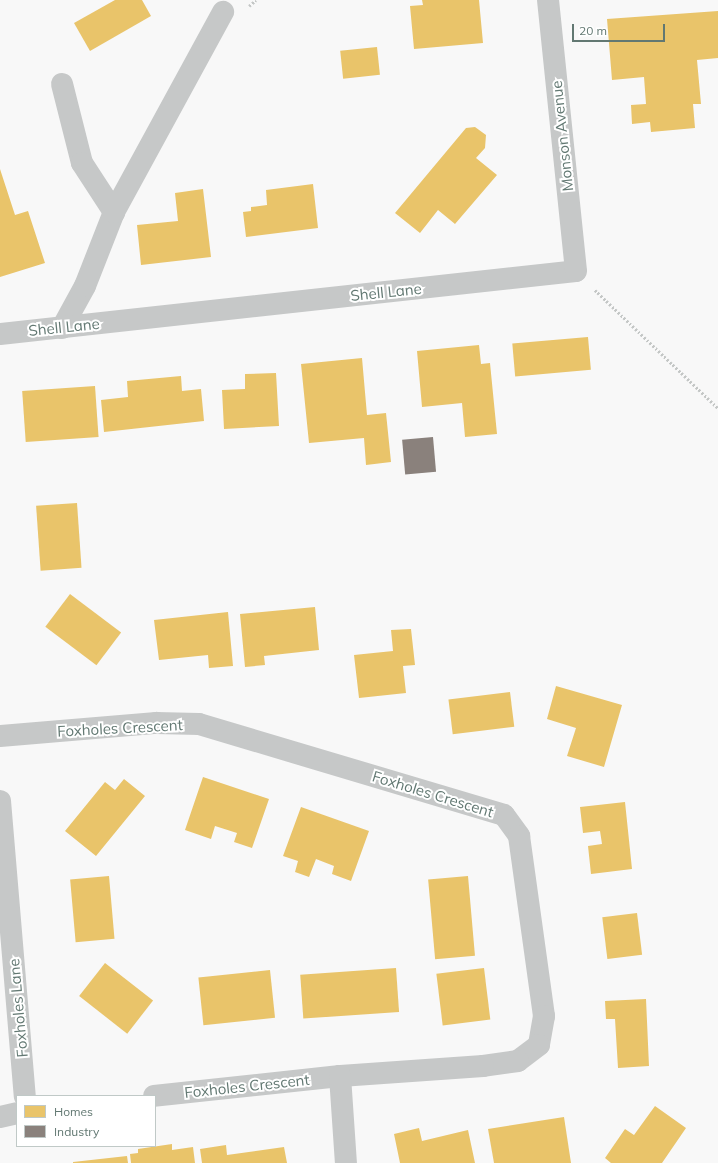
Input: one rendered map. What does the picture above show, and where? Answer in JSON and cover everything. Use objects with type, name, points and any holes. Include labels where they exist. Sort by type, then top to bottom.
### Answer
[{"type":"street","name":"Monson Avenue","points":[[548,0],[576,271]]},
{"type":"street","points":[[62,328],[85,286],[114,212],[223,12]]},
{"type":"street","points":[[62,84],[82,163],[114,212]]},
{"type":"street","name":"Shell Lane","points":[[0,334],[576,271]]},
{"type":"street","name":"Foxholes Crescent","points":[[0,736],[156,723],[199,724],[504,815],[519,836],[544,1016],[539,1045],[518,1061],[340,1076],[156,1096]]},
{"type":"street","name":"Foxholes Lane","points":[[0,801],[25,1095]]},
{"type":"street","points":[[340,1076],[346,1163]]},
{"type":"street","points":[[0,1117],[16,1113]]},
{"type":"path","points":[[576,271],[718,408]]},
{"type":"building: Homes","points":[[115,0],[142,0],[151,16],[90,51],[74,23]]},
{"type":"building: Homes","points":[[422,0],[479,0],[483,43],[414,49],[410,6],[423,5]]},
{"type":"building: Homes","points":[[718,11],[718,58],[697,60],[701,104],[693,104],[695,128],[651,132],[650,122],[632,124],[631,105],[646,104],[644,77],[612,80],[607,19]]},
{"type":"building: Homes","points":[[377,47],[380,75],[343,79],[340,51]]},
{"type":"building: Homes","points":[[475,127],[486,135],[485,148],[476,158],[497,175],[455,224],[438,210],[420,233],[395,213],[466,128]]},
{"type":"building: Homes","points":[[0,169],[15,215],[28,211],[45,263],[0,277]]},
{"type":"building: Homes","points":[[313,184],[318,228],[246,237],[243,212],[251,211],[251,207],[267,205],[266,190]]},
{"type":"building: Homes","points":[[203,189],[211,257],[141,265],[137,225],[178,221],[175,193]]},
{"type":"building: Homes","points":[[588,337],[591,370],[515,376],[512,344]]},
{"type":"building: Homes","points":[[479,345],[481,364],[490,363],[497,434],[465,437],[462,403],[422,407],[417,351]]},
{"type":"building: Homes","points":[[362,358],[367,415],[386,413],[391,462],[366,465],[364,438],[309,443],[301,364]]},
{"type":"building: Homes","points":[[276,373],[279,426],[224,429],[222,390],[245,389],[245,374]]},
{"type":"building: Homes","points":[[181,376],[182,391],[201,389],[204,421],[104,432],[101,400],[128,397],[127,381]]},
{"type":"building: Homes","points":[[95,386],[99,437],[26,442],[22,391]]},
{"type":"building: Homes","points":[[77,503],[82,568],[41,571],[36,506]]},
{"type":"building: Homes","points":[[70,594],[121,633],[96,665],[45,627]]},
{"type":"building: Homes","points":[[315,607],[319,650],[264,656],[265,665],[245,667],[240,614]]},
{"type":"building: Homes","points":[[228,612],[233,666],[209,668],[208,655],[159,660],[154,620]]},
{"type":"building: Homes","points":[[411,629],[415,665],[403,666],[406,693],[359,698],[354,655],[393,651],[391,630]]},
{"type":"building: Homes","points":[[556,686],[622,705],[604,767],[567,756],[576,728],[547,719]]},
{"type":"building: Homes","points":[[510,692],[514,727],[453,734],[448,700]]},
{"type":"building: Homes","points":[[203,777],[269,799],[252,848],[234,842],[237,833],[215,826],[211,839],[185,830]]},
{"type":"building: Homes","points":[[124,779],[145,796],[96,856],[65,831],[105,782],[115,790]]},
{"type":"building: Homes","points":[[625,802],[632,869],[591,874],[588,846],[602,844],[600,831],[583,833],[580,807]]},
{"type":"building: Homes","points":[[301,807],[369,831],[351,881],[332,874],[334,866],[316,859],[309,877],[295,872],[298,861],[283,856]]},
{"type":"building: Homes","points":[[109,876],[114,939],[76,942],[70,879]]},
{"type":"building: Homes","points":[[468,876],[475,956],[435,959],[428,879]]},
{"type":"building: Homes","points":[[637,913],[642,955],[607,959],[602,917]]},
{"type":"building: Homes","points":[[105,963],[153,1001],[127,1034],[79,996]]},
{"type":"building: Homes","points":[[396,968],[399,1012],[303,1019],[300,975]]},
{"type":"building: Homes","points":[[484,968],[490,1020],[443,1025],[436,974]]},
{"type":"building: Homes","points":[[270,970],[275,1018],[203,1025],[198,978]]},
{"type":"building: Homes","points":[[646,999],[649,1066],[618,1068],[615,1019],[606,1019],[605,1001]]},
{"type":"building: Homes","points":[[655,1106],[686,1128],[662,1163],[611,1163],[605,1158],[625,1129],[634,1135]]},
{"type":"building: Homes","points":[[564,1117],[571,1163],[494,1163],[488,1129]]},
{"type":"building: Homes","points":[[419,1128],[422,1141],[468,1130],[475,1163],[400,1163],[394,1134]]},
{"type":"building: Homes","points":[[172,1144],[172,1150],[193,1147],[195,1163],[131,1163],[130,1154],[138,1153],[138,1149]]},
{"type":"building: Homes","points":[[226,1145],[227,1155],[284,1147],[287,1163],[202,1163],[200,1149]]},
{"type":"building: Homes","points":[[127,1156],[128,1163],[73,1163],[73,1162]]},
{"type":"building: Industry","points":[[433,437],[436,472],[405,475],[402,440]]}]
